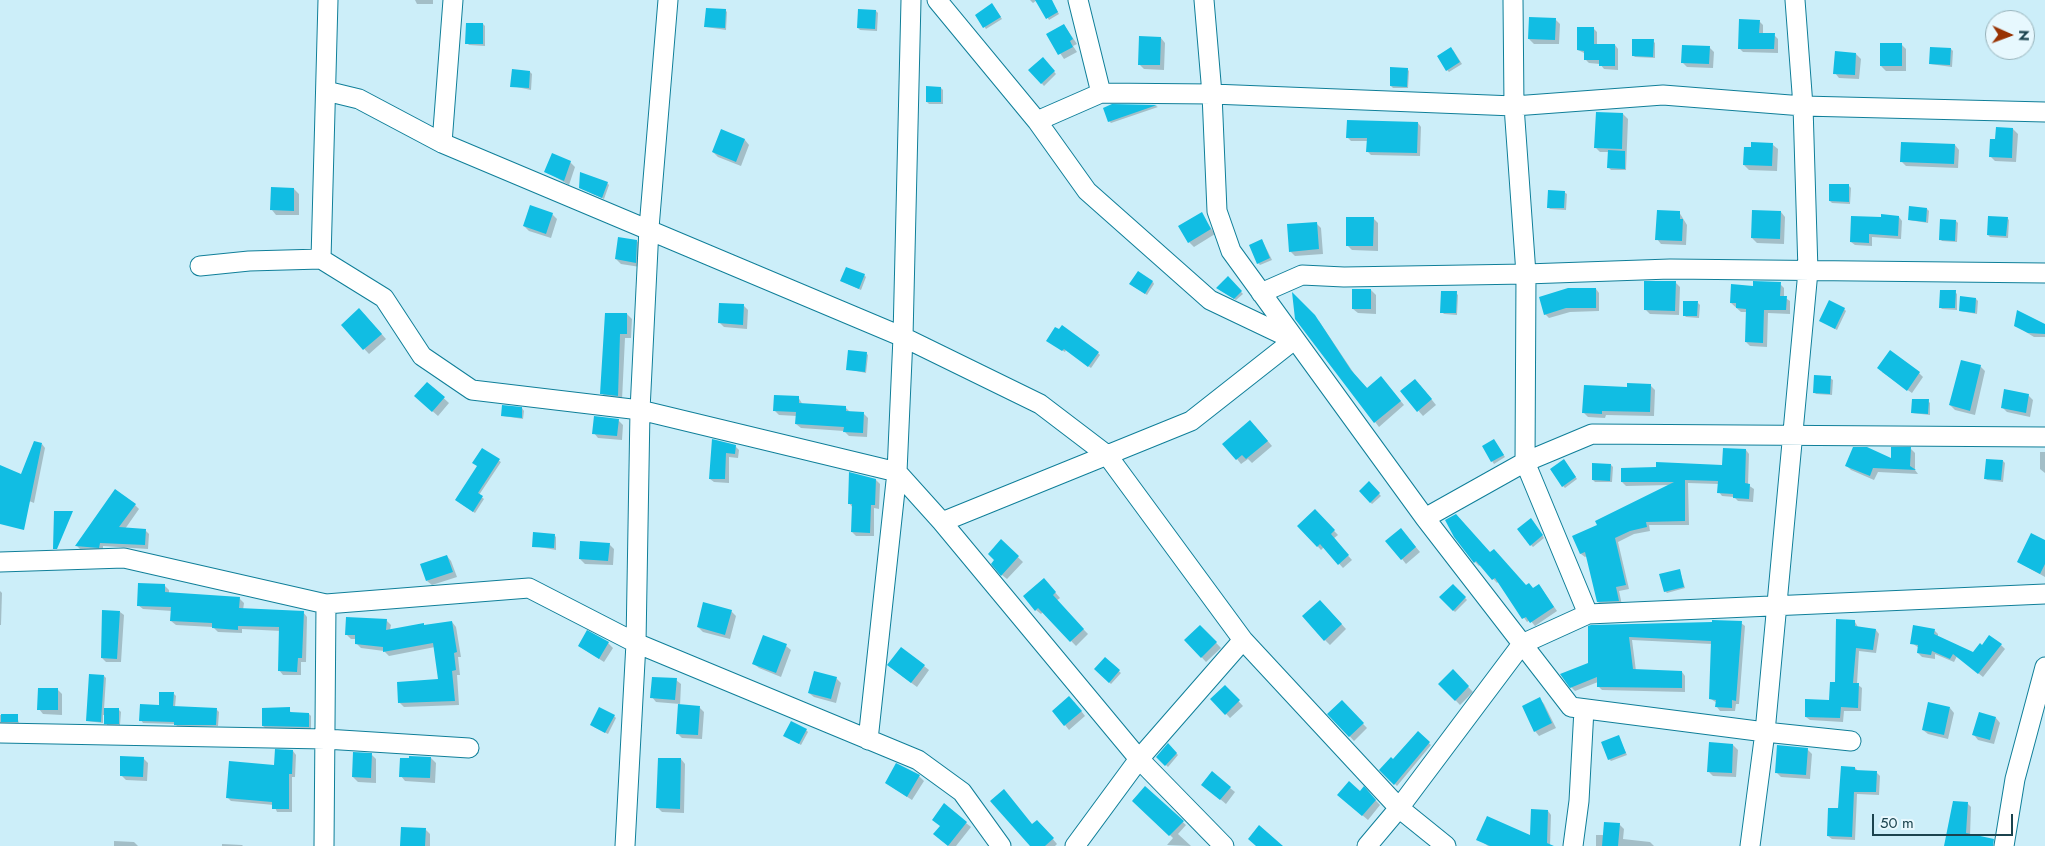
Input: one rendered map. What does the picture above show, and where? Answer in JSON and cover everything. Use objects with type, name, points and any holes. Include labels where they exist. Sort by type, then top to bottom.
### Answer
[{"type":"street","points":[[321,259],[328,0]]},
{"type":"street","points":[[442,143],[454,0]]},
{"type":"street","points":[[625,846],[636,643],[640,410],[649,228],[668,0]]},
{"type":"street","points":[[868,740],[897,472],[903,337],[911,0]]},
{"type":"street","points":[[937,0],[1037,121],[1087,191],[1210,300],[1294,340]]},
{"type":"street","points":[[1078,0],[1101,93]]},
{"type":"street","points":[[1204,0],[1212,94],[1217,211],[1231,251],[1425,518],[1570,707],[1851,741]]},
{"type":"street","points":[[1513,0],[1514,106],[1526,274],[1525,462],[1588,614]]},
{"type":"street","points":[[1750,846],[1765,732],[1808,271],[1803,106],[1795,0]]},
{"type":"street","points":[[326,90],[359,99],[442,143],[649,228],[903,337],[1040,404],[1107,455],[1243,640],[1398,808],[1446,846]]},
{"type":"street","points":[[1037,121],[1101,93],[1212,94],[1514,106],[1663,95],[1803,106],[2045,112]]},
{"type":"street","points":[[200,266],[248,260],[321,259],[384,298],[422,356],[472,390],[640,410],[897,472],[942,522],[1139,760],[1224,846]]},
{"type":"street","points":[[1261,293],[1302,275],[1344,277],[1670,269],[2045,274]]},
{"type":"street","points":[[942,522],[1191,421],[1294,340]]},
{"type":"street","points":[[1425,518],[1525,462],[1592,434],[1793,437],[2045,437]]},
{"type":"street","points":[[0,562],[124,558],[326,604],[529,588],[636,643],[918,760],[962,792],[1001,846]]},
{"type":"street","points":[[1367,846],[1522,644],[1588,614],[2045,594]]},
{"type":"street","points":[[324,846],[326,604]]},
{"type":"street","points":[[1075,846],[1139,760],[1243,640]]},
{"type":"street","points":[[2004,846],[2015,779],[2045,667]]},
{"type":"street","points":[[1573,846],[1579,801],[1584,709]]},
{"type":"street","points":[[0,733],[325,739],[469,748]]},
{"type":"building","points":[[1035,0],[1052,0],[1058,12],[1046,19]]},
{"type":"building","points":[[992,3],[1001,17],[983,28],[975,15]]},
{"type":"building","points":[[706,8],[726,9],[725,28],[704,27]]},
{"type":"building","points":[[858,9],[876,10],[875,29],[857,28]]},
{"type":"building","points":[[1529,17],[1556,18],[1555,40],[1528,39]]},
{"type":"building","points":[[1739,19],[1760,20],[1759,33],[1775,33],[1774,49],[1738,49]]},
{"type":"building","points":[[466,23],[483,23],[483,44],[465,44]]},
{"type":"building","points":[[1064,24],[1073,39],[1070,41],[1073,47],[1058,55],[1046,34]]},
{"type":"building","points":[[1577,27],[1594,27],[1594,44],[1615,44],[1615,66],[1599,66],[1599,60],[1584,60],[1584,51],[1577,50]]},
{"type":"building","points":[[1139,36],[1161,37],[1160,65],[1138,65]]},
{"type":"building","points":[[1632,39],[1654,39],[1653,57],[1632,56]]},
{"type":"building","points":[[1880,43],[1902,43],[1902,66],[1880,66]]},
{"type":"building","points":[[1682,45],[1710,46],[1709,64],[1681,63]]},
{"type":"building","points":[[1451,47],[1460,62],[1446,71],[1437,56]]},
{"type":"building","points":[[1930,47],[1951,48],[1950,65],[1929,64]]},
{"type":"building","points":[[1835,51],[1856,53],[1855,75],[1833,74]]},
{"type":"building","points":[[1043,57],[1055,71],[1041,84],[1028,70]]},
{"type":"building","points":[[1390,67],[1408,68],[1407,87],[1390,86]]},
{"type":"building","points":[[512,69],[530,71],[529,88],[510,87]]},
{"type":"building","points":[[926,86],[941,87],[941,102],[926,102]]},
{"type":"building","points":[[1112,104],[1157,105],[1108,122],[1103,108]]},
{"type":"building","points":[[1596,112],[1623,113],[1622,149],[1594,148]]},
{"type":"building","points":[[1347,120],[1418,122],[1417,153],[1366,152],[1367,138],[1346,138]]},
{"type":"building","points":[[1996,127],[2013,128],[2012,158],[1989,157],[1990,139],[1995,139]]},
{"type":"building","points":[[721,129],[745,139],[736,162],[712,152]]},
{"type":"building","points":[[1751,142],[1773,143],[1772,166],[1743,165],[1744,147],[1751,147]]},
{"type":"building","points":[[1901,142],[1955,144],[1954,164],[1900,162]]},
{"type":"building","points":[[1608,150],[1625,151],[1625,169],[1607,168]]},
{"type":"building","points":[[552,153],[571,161],[564,181],[544,172]]},
{"type":"building","points":[[580,172],[608,182],[602,198],[579,188]]},
{"type":"building","points":[[1829,184],[1849,184],[1849,202],[1829,201]]},
{"type":"building","points":[[271,187],[294,188],[294,211],[270,210]]},
{"type":"building","points":[[1548,190],[1565,191],[1564,208],[1547,208]]},
{"type":"building","points":[[530,205],[553,213],[546,234],[523,226]]},
{"type":"building","points":[[1909,206],[1927,208],[1926,222],[1908,220]]},
{"type":"building","points":[[1657,210],[1680,211],[1680,219],[1683,219],[1682,241],[1655,240]]},
{"type":"building","points":[[1752,210],[1781,211],[1780,239],[1751,238]]},
{"type":"building","points":[[1202,212],[1211,229],[1188,243],[1178,226]]},
{"type":"building","points":[[1881,214],[1899,216],[1898,236],[1869,234],[1869,243],[1850,242],[1851,216],[1881,217]]},
{"type":"building","points":[[1988,216],[2008,217],[2006,236],[1987,235]]},
{"type":"building","points":[[1346,217],[1374,217],[1373,246],[1346,246]]},
{"type":"building","points":[[1940,219],[1956,220],[1955,241],[1939,240]]},
{"type":"building","points":[[1317,222],[1319,249],[1289,252],[1287,224]]},
{"type":"building","points":[[618,237],[637,240],[636,263],[615,259]]},
{"type":"building","points":[[1262,239],[1270,258],[1257,264],[1249,245]]},
{"type":"building","points":[[846,267],[865,274],[859,289],[840,281]]},
{"type":"building","points":[[1138,271],[1153,281],[1145,294],[1129,284]]},
{"type":"building","points":[[1228,276],[1242,291],[1234,299],[1216,288]]},
{"type":"building","points":[[1644,281],[1676,281],[1675,311],[1644,310]]},
{"type":"building","points":[[1753,281],[1781,282],[1780,296],[1787,296],[1786,310],[1764,310],[1763,343],[1745,342],[1746,309],[1736,308],[1736,303],[1730,303],[1731,284],[1753,286]]},
{"type":"building","points":[[1568,288],[1596,288],[1596,308],[1566,308],[1544,315],[1539,297]]},
{"type":"building","points":[[1352,289],[1371,289],[1371,309],[1352,309]]},
{"type":"building","points":[[1940,290],[1956,290],[1955,308],[1939,308]]},
{"type":"building","points":[[1441,291],[1457,291],[1456,313],[1440,313]]},
{"type":"building","points":[[1292,292],[1315,315],[1351,370],[1367,388],[1381,376],[1401,401],[1374,423],[1295,319]]},
{"type":"building","points":[[1960,296],[1976,298],[1975,313],[1959,311]]},
{"type":"building","points":[[1829,300],[1845,308],[1835,329],[1819,321]]},
{"type":"building","points":[[1683,301],[1698,301],[1697,316],[1683,316]]},
{"type":"building","points":[[719,303],[744,304],[743,325],[718,323]]},
{"type":"building","points":[[359,308],[382,334],[363,350],[341,325]]},
{"type":"building","points":[[2017,310],[2045,324],[2045,334],[2028,333],[2014,326]]},
{"type":"building","points":[[605,313],[627,313],[627,334],[620,334],[618,396],[600,394]]},
{"type":"building","points":[[1062,325],[1099,352],[1088,367],[1064,349],[1062,351],[1046,341],[1055,327],[1059,329]]},
{"type":"building","points":[[848,350],[867,352],[865,372],[846,370]]},
{"type":"building","points":[[1890,350],[1920,372],[1907,391],[1877,368]]},
{"type":"building","points":[[1961,360],[1981,365],[1970,411],[1949,405]]},
{"type":"building","points":[[1814,375],[1831,376],[1830,394],[1813,393]]},
{"type":"building","points":[[1415,379],[1432,399],[1417,412],[1400,391]]},
{"type":"building","points":[[427,382],[445,397],[432,412],[414,396]]},
{"type":"building","points":[[1627,383],[1651,384],[1650,412],[1602,411],[1602,414],[1582,413],[1584,385],[1627,387]]},
{"type":"building","points":[[2004,389],[2029,394],[2026,413],[2001,408]]},
{"type":"building","points":[[774,395],[799,396],[799,403],[846,406],[846,411],[864,412],[863,433],[843,432],[844,427],[795,424],[796,412],[773,411]]},
{"type":"building","points":[[1912,399],[1929,399],[1928,414],[1911,413]]},
{"type":"building","points":[[502,405],[522,407],[522,418],[501,416]]},
{"type":"building","points":[[594,416],[619,419],[617,436],[592,434]]},
{"type":"building","points":[[1250,420],[1268,441],[1246,459],[1242,455],[1236,460],[1222,444]]},
{"type":"building","points":[[712,439],[736,445],[735,454],[726,453],[725,479],[709,479]]},
{"type":"building","points":[[1494,439],[1504,455],[1491,462],[1482,446]]},
{"type":"building","points":[[34,441],[42,443],[24,530],[0,524],[0,465],[21,474]]},
{"type":"building","points":[[1853,447],[1867,447],[1891,458],[1891,447],[1911,447],[1910,466],[1916,470],[1873,468],[1870,476],[1845,466]]},
{"type":"building","points":[[482,448],[500,459],[478,493],[483,496],[473,512],[455,500],[477,466],[472,463]]},
{"type":"building","points":[[1723,448],[1746,449],[1745,483],[1750,484],[1749,499],[1733,498],[1733,494],[1717,493],[1718,481],[1685,480],[1685,521],[1646,522],[1647,527],[1630,531],[1615,538],[1626,585],[1616,587],[1619,601],[1597,602],[1585,552],[1580,554],[1572,536],[1597,525],[1595,521],[1674,482],[1621,482],[1621,468],[1656,467],[1656,462],[1722,465]]},
{"type":"building","points":[[1564,459],[1576,477],[1562,487],[1550,469]]},
{"type":"building","points":[[1986,459],[2003,460],[2001,480],[1984,479]]},
{"type":"building","points":[[1592,463],[1611,464],[1610,481],[1592,480]]},
{"type":"building","points":[[849,472],[876,479],[875,505],[871,505],[870,533],[851,532],[852,504],[848,504]]},
{"type":"building","points":[[1369,481],[1380,493],[1370,503],[1359,491]]},
{"type":"building","points":[[115,489],[136,504],[119,527],[146,529],[145,545],[100,543],[99,548],[75,546]]},
{"type":"building","points":[[1315,509],[1335,530],[1331,534],[1349,555],[1338,565],[1320,544],[1317,547],[1297,526]]},
{"type":"building","points":[[54,511],[73,511],[57,549],[53,549]]},
{"type":"building","points":[[1456,514],[1490,552],[1494,549],[1526,585],[1529,583],[1533,588],[1539,584],[1554,607],[1530,623],[1526,617],[1522,619],[1495,578],[1492,580],[1476,561],[1474,563],[1454,537],[1445,520]]},
{"type":"building","points":[[1531,518],[1543,535],[1530,546],[1517,529]]},
{"type":"building","points":[[1401,528],[1416,547],[1401,560],[1385,541]]},
{"type":"building","points":[[533,532],[555,534],[554,548],[532,547]]},
{"type":"building","points":[[2031,533],[2045,540],[2045,564],[2040,574],[2017,562]]},
{"type":"building","points":[[1001,539],[1019,556],[1001,576],[991,564],[994,560],[988,554]]},
{"type":"building","points":[[580,541],[610,543],[608,561],[579,559]]},
{"type":"building","points":[[447,555],[453,572],[426,581],[420,564]]},
{"type":"building","points":[[1680,569],[1684,587],[1664,592],[1659,574]]},
{"type":"building","points":[[1044,578],[1056,592],[1053,595],[1084,629],[1070,642],[1038,608],[1035,611],[1023,596]]},
{"type":"building","points":[[138,583],[165,584],[165,592],[240,597],[239,608],[304,611],[302,658],[298,658],[297,672],[278,671],[279,627],[238,626],[238,630],[212,628],[212,623],[170,621],[171,607],[137,606]]},
{"type":"building","points":[[1453,584],[1466,597],[1453,611],[1439,597]]},
{"type":"building","points":[[1320,600],[1342,624],[1324,641],[1302,616]]},
{"type":"building","points":[[703,602],[732,610],[725,635],[697,627]]},
{"type":"building","points":[[102,610],[120,611],[117,659],[101,658]]},
{"type":"building","points":[[346,617],[387,619],[386,630],[424,623],[424,625],[452,621],[457,652],[454,653],[456,670],[452,671],[455,701],[398,703],[397,682],[438,679],[433,643],[383,652],[383,647],[355,644],[355,635],[345,635]]},
{"type":"building","points":[[1836,619],[1855,620],[1855,626],[1876,629],[1873,650],[1856,648],[1853,683],[1859,683],[1858,708],[1841,707],[1840,718],[1805,717],[1805,699],[1829,700],[1830,682],[1835,682]]},
{"type":"building","points":[[1712,620],[1742,621],[1736,701],[1732,700],[1732,708],[1715,707],[1716,700],[1709,699],[1711,641],[1629,637],[1633,669],[1682,671],[1682,688],[1597,687],[1597,677],[1570,688],[1560,674],[1588,663],[1588,626],[1712,622]]},
{"type":"building","points":[[1200,625],[1217,642],[1201,658],[1184,640]]},
{"type":"building","points":[[1913,625],[1935,629],[1934,634],[1973,652],[1980,643],[1982,645],[1989,635],[2002,644],[1978,674],[1953,654],[1950,659],[1932,651],[1931,655],[1917,653],[1918,645],[1910,644]]},
{"type":"building","points":[[587,630],[609,642],[599,659],[578,646]]},
{"type":"building","points":[[763,635],[787,644],[776,673],[752,664]]},
{"type":"building","points":[[901,647],[925,665],[911,683],[887,665]]},
{"type":"building","points":[[1105,657],[1120,670],[1109,683],[1094,669]]},
{"type":"building","points":[[1453,669],[1469,686],[1455,701],[1438,684]]},
{"type":"building","points":[[814,671],[837,677],[831,699],[808,693]]},
{"type":"building","points":[[89,674],[104,675],[101,722],[86,721]]},
{"type":"building","points":[[652,677],[677,678],[675,700],[650,698]]},
{"type":"building","points":[[1225,685],[1240,700],[1225,715],[1210,699]]},
{"type":"building","points":[[38,688],[58,688],[58,710],[37,710]]},
{"type":"building","points":[[159,692],[174,692],[173,706],[217,708],[216,725],[174,725],[174,722],[139,721],[140,704],[159,705]]},
{"type":"building","points":[[1069,696],[1082,711],[1064,726],[1052,711]]},
{"type":"building","points":[[1540,697],[1552,723],[1534,732],[1522,706]]},
{"type":"building","points":[[1342,700],[1364,723],[1349,737],[1327,714]]},
{"type":"building","points":[[1928,702],[1950,707],[1944,735],[1922,730]]},
{"type":"building","points":[[678,704],[700,706],[698,735],[676,734]]},
{"type":"building","points":[[290,707],[290,712],[309,713],[309,727],[262,726],[262,708]]},
{"type":"building","points":[[599,707],[615,715],[605,733],[590,725]]},
{"type":"building","points":[[104,708],[119,708],[119,724],[104,724]]},
{"type":"building","points":[[1979,712],[1996,717],[1990,740],[1972,735]]},
{"type":"building","points":[[1,714],[18,714],[18,722],[1,722]]},
{"type":"building","points":[[791,721],[807,729],[799,744],[783,736]]},
{"type":"building","points":[[1418,731],[1430,742],[1394,785],[1379,770],[1391,757],[1393,759]]},
{"type":"building","points":[[1619,735],[1626,753],[1608,760],[1601,742]]},
{"type":"building","points":[[1709,742],[1733,744],[1732,773],[1707,772]]},
{"type":"building","points":[[1168,743],[1177,753],[1165,766],[1156,757]]},
{"type":"building","points":[[1777,745],[1808,748],[1806,775],[1775,773]]},
{"type":"building","points":[[275,749],[293,750],[292,774],[289,774],[289,809],[272,809],[272,802],[226,798],[229,761],[274,765]]},
{"type":"building","points":[[353,752],[372,753],[371,778],[352,777]]},
{"type":"building","points":[[120,756],[144,757],[143,777],[120,776]]},
{"type":"building","points":[[409,756],[431,757],[430,778],[399,777],[400,758],[409,758]]},
{"type":"building","points":[[658,758],[681,758],[680,809],[656,808]]},
{"type":"building","points":[[896,763],[920,775],[907,797],[885,783]]},
{"type":"building","points":[[1841,766],[1855,767],[1855,770],[1877,771],[1876,792],[1854,792],[1852,837],[1827,836],[1828,808],[1838,808]]},
{"type":"building","points":[[1212,771],[1231,787],[1220,800],[1201,785]]},
{"type":"building","points":[[1349,781],[1360,791],[1364,786],[1376,800],[1362,816],[1337,795]]},
{"type":"building","points":[[1145,786],[1184,821],[1169,836],[1132,801]]},
{"type":"building","points":[[1004,789],[1032,824],[1037,820],[1054,838],[1045,846],[1030,846],[990,801]]},
{"type":"building","points":[[1953,801],[1968,802],[1966,833],[1994,839],[1993,846],[1944,846]]},
{"type":"building","points":[[944,803],[967,822],[948,846],[933,834],[940,826],[932,820]]},
{"type":"building","points":[[1531,809],[1548,810],[1547,843],[1554,846],[1490,846],[1476,840],[1487,816],[1530,835]]},
{"type":"building","points":[[1604,822],[1620,823],[1618,846],[1602,846]]},
{"type":"building","points":[[1259,825],[1283,846],[1256,846],[1248,839]]},
{"type":"building","points":[[401,827],[426,828],[425,846],[400,846]]}]
